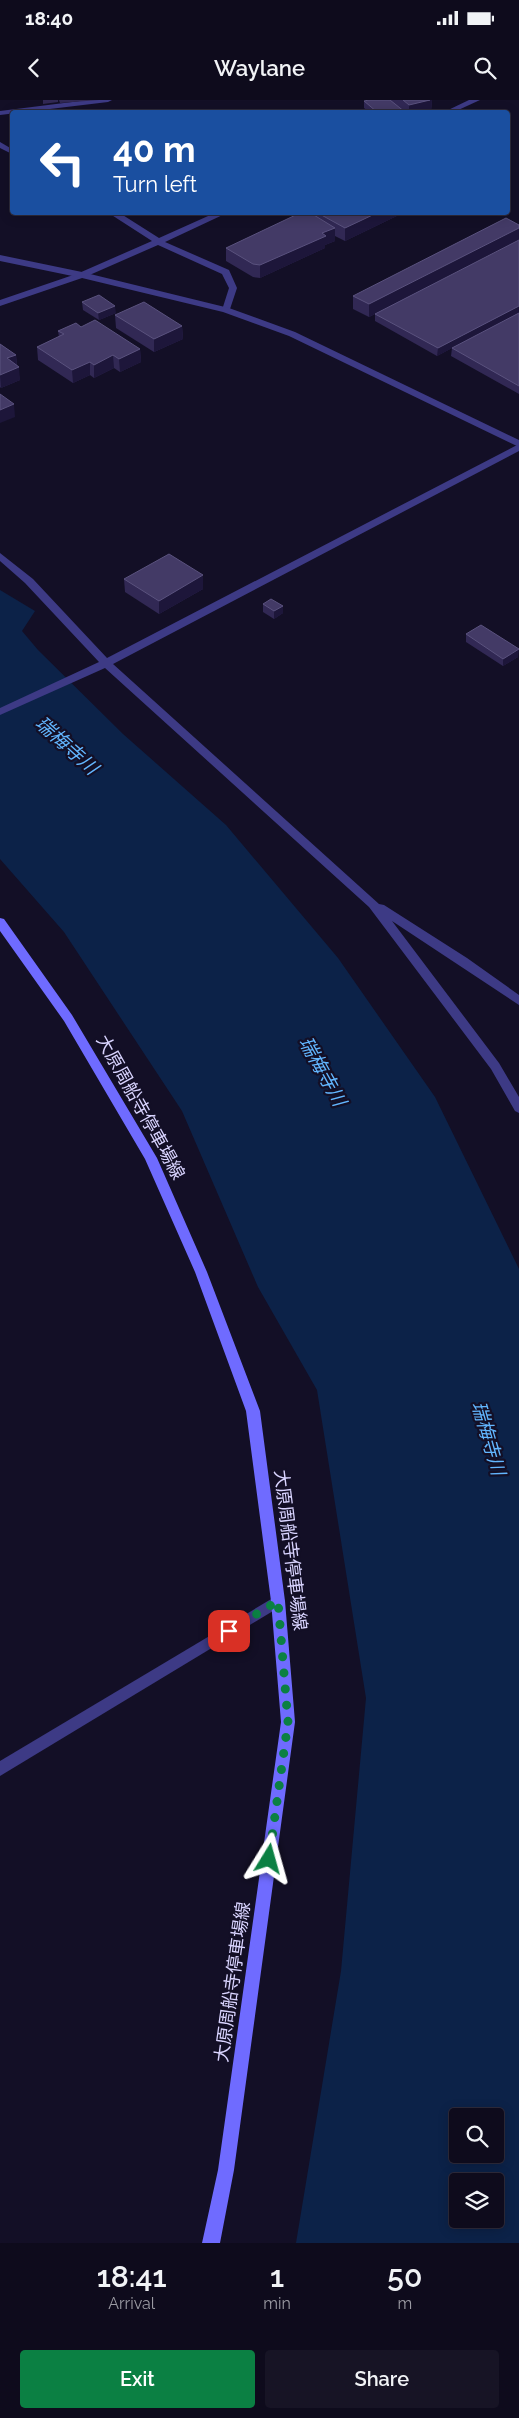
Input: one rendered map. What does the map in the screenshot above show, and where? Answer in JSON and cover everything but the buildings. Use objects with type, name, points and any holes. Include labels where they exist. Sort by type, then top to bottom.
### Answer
[{"type":"main road","name":"大原周船寺停車場線","points":[[0,922],[68,1018],[151,1158],[201,1272],[253,1411],[278,1601],[288,1722],[226,2170],[211,2243]]},
{"type":"street","points":[[25,110],[108,100]]},
{"type":"street","points":[[453,110],[476,100]]},
{"type":"street","points":[[116,215],[159,242],[226,272],[233,288],[226,310]]},
{"type":"street","points":[[0,304],[82,275],[218,215]]},
{"type":"street","points":[[0,258],[82,275],[226,310],[292,334],[519,446]]},
{"type":"street","points":[[0,712],[106,663],[519,446]]},
{"type":"street","points":[[0,556],[29,581],[106,663],[373,904],[464,961],[519,1001]]},
{"type":"street","points":[[373,904],[495,1066],[519,1108]]},
{"type":"street","points":[[0,1769],[278,1601]]},
{"type":"water","name":"瑞梅寺川","points":[[0,590],[35,611],[22,631],[38,650],[123,734],[226,825],[338,958],[435,1097],[519,1269],[519,2243],[296,2243],[341,1971],[366,1698],[317,1390],[258,1287],[182,1111],[64,932],[0,859]]},
{"type":"route","points":[[229,1631],[278,1601],[288,1722],[269,1859]]}]
